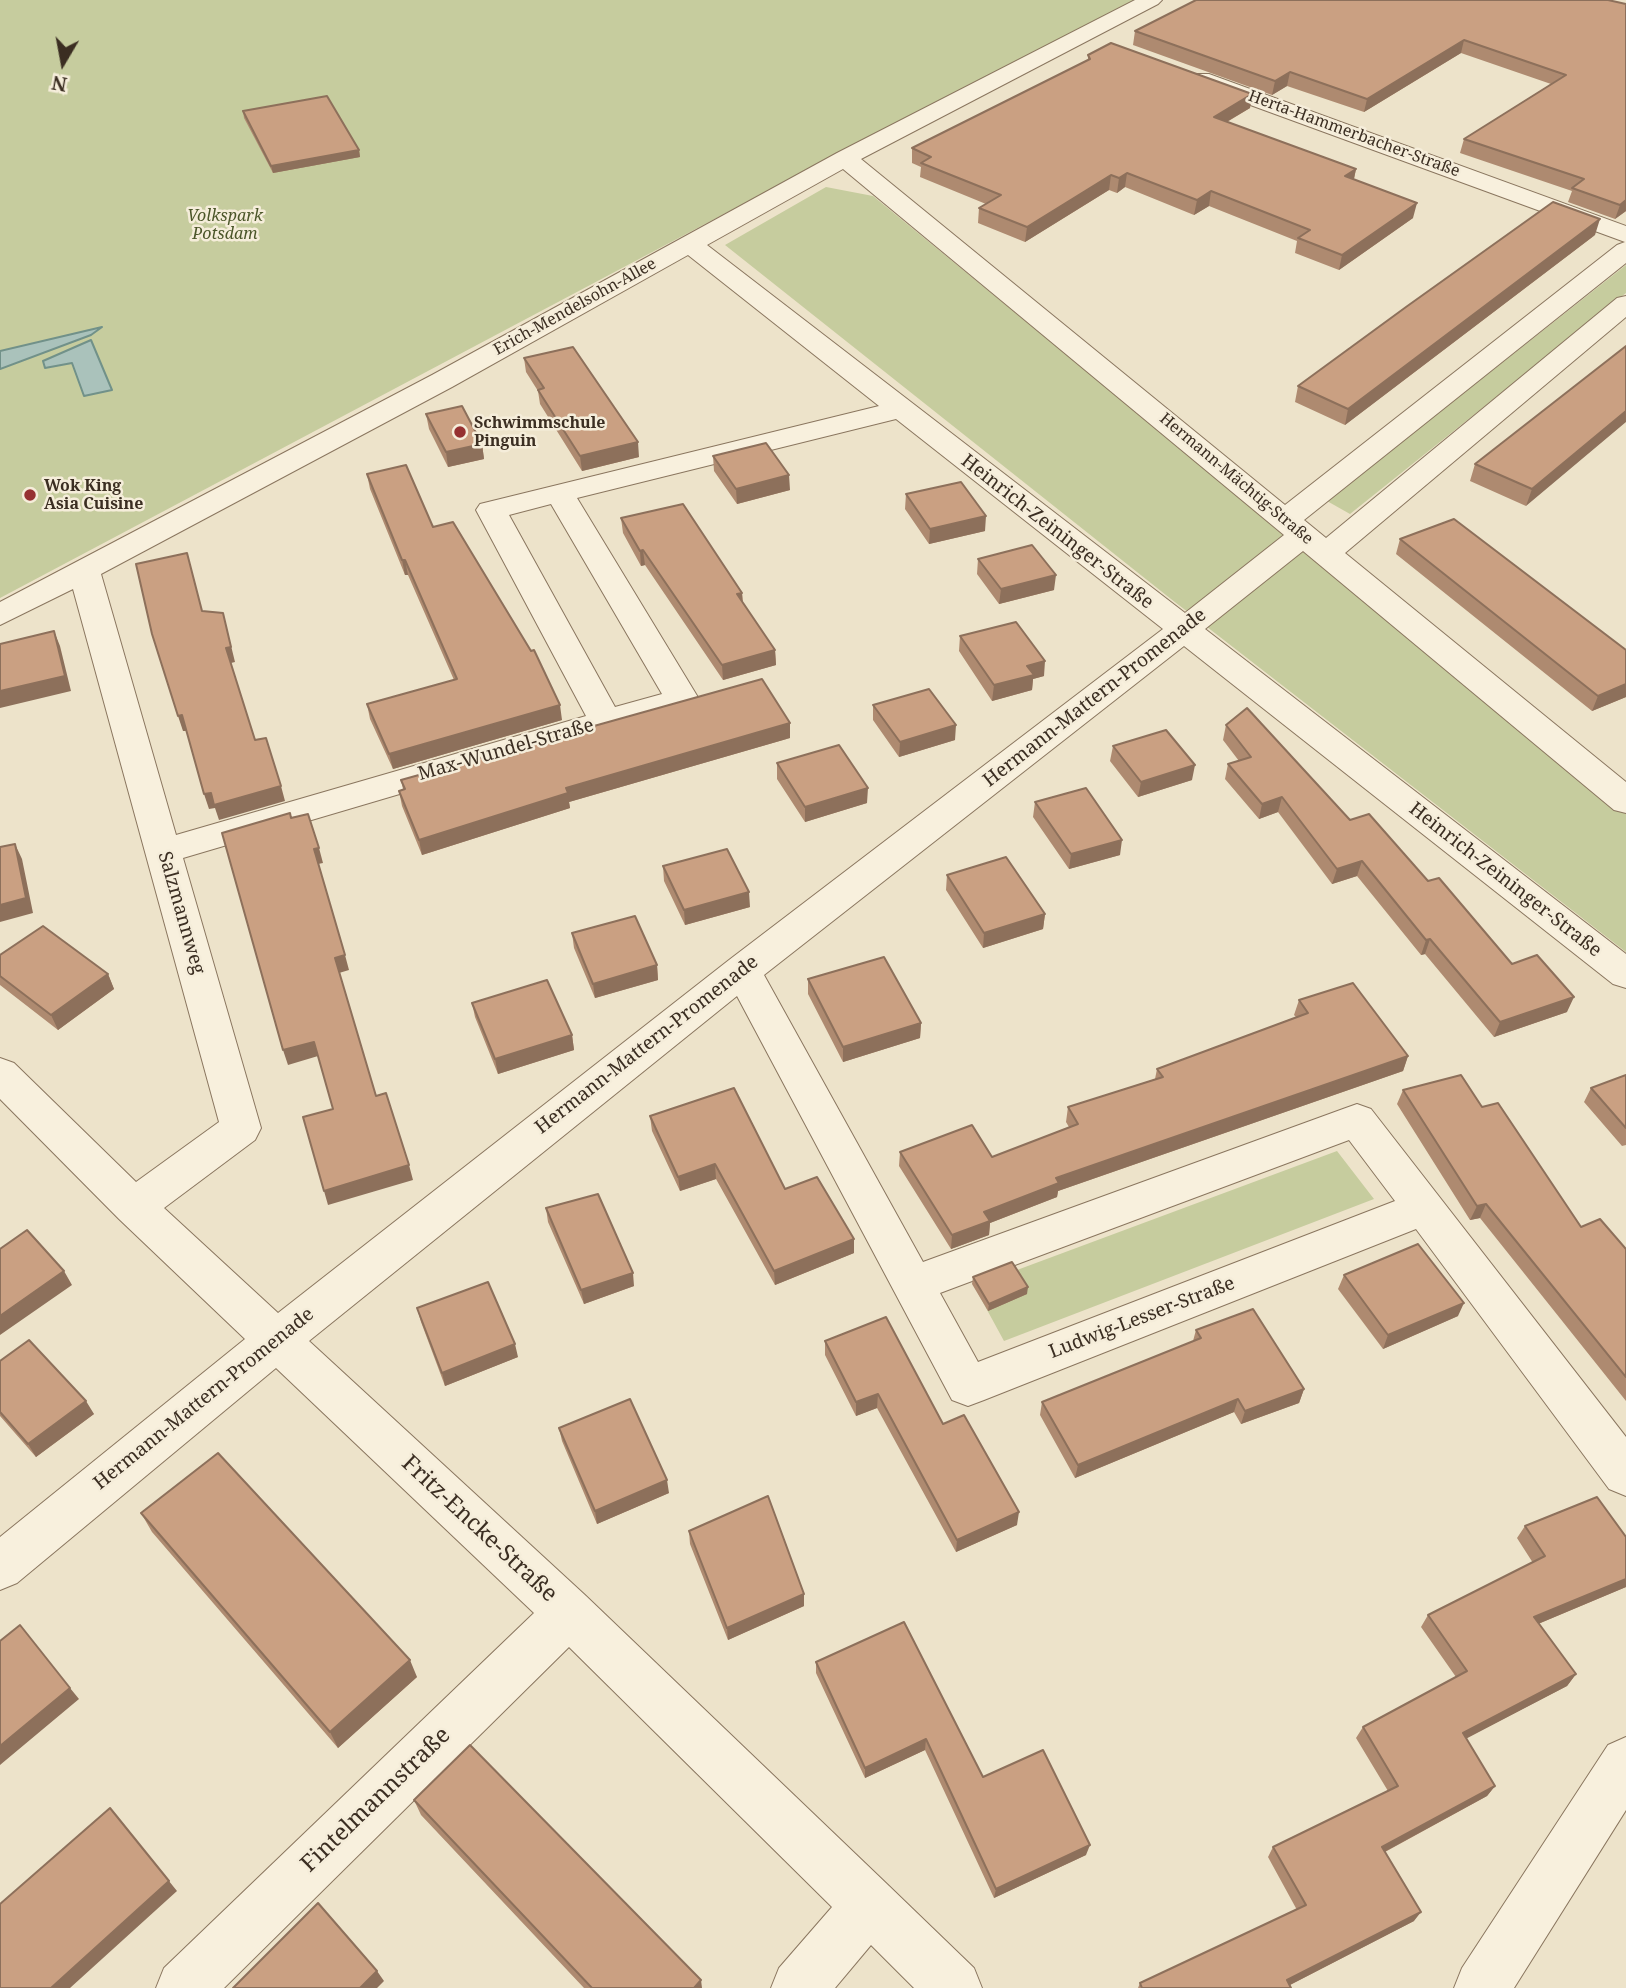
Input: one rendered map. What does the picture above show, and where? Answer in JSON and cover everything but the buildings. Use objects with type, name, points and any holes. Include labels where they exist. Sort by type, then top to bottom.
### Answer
[{"type":"street","name":"Erich-Mendelsohn-Allee","points":[[0,615],[442,381],[845,158],[1151,0]]},
{"type":"street","points":[[1081,36],[1107,45]]},
{"type":"street","name":"Herta-Hammerbacher-Straße","points":[[1186,73],[1626,235]]},
{"type":"street","name":"Hermann-Mächtig-Straße","points":[[845,158],[1625,798]]},
{"type":"street","name":"Heinrich-Zeininger-Straße","points":[[689,243],[1626,974]]},
{"type":"street","name":"Hermann-Mattern-Promenade","points":[[0,1567],[275,1339],[742,970],[1282,554],[1626,250]]},
{"type":"street","name":"Hermann-Mattern-Promenade","points":[[1304,535],[1626,304]]},
{"type":"street","name":"Max-Wundel-Straße","points":[[606,721],[491,510],[901,409]]},
{"type":"street","name":"Max-Wundel-Straße","points":[[164,850],[681,699],[559,493]]},
{"type":"street","name":"Salzmannweg","points":[[84,570],[241,1128],[134,1207]]},
{"type":"street","name":"Ludwig-Lesser-Straße","points":[[742,970],[968,1386],[1424,1208]]},
{"type":"street","name":"Fritz-Encke-Straße","points":[[2,1080],[134,1207],[569,1613],[954,1988]]},
{"type":"street","points":[[913,1284],[1357,1120],[1626,1474]]},
{"type":"street","name":"Fintelmannstraße","points":[[184,1988],[569,1613]]},
{"type":"street","points":[[1482,1988],[1626,1763]]},
{"type":"street","points":[[799,1988],[870,1905]]},
{"type":"green space","name":"Volkspark Potsdam","points":[[0,0],[1135,0],[805,171],[0,598]]},
{"type":"green space","points":[[826,187],[873,196],[1626,814],[1626,952],[1171,599],[725,245]]},
{"type":"green space","points":[[1626,265],[1626,293],[1350,514],[1327,501]]},
{"type":"green space","points":[[1337,1151],[1374,1199],[1004,1341],[974,1286]]},
{"type":"water","points":[[102,327],[91,335],[0,369],[0,351]]},
{"type":"water","points":[[91,340],[112,390],[84,396],[72,363],[45,368],[43,361]]},
{"type":"place","name":"Schwimmschule Pinguin","points":[[460,432]]},
{"type":"place","name":"Wok King Asia Cuisine","points":[[30,495]]}]
